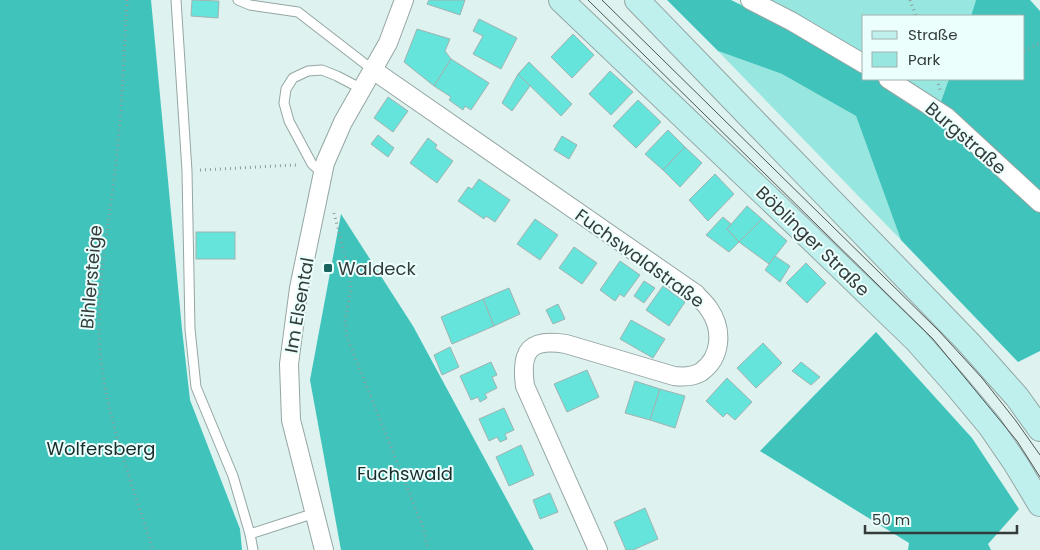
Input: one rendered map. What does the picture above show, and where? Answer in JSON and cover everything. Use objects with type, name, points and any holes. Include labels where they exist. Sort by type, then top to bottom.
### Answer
[{"type":"main road","name":"Böblinger Straße","points":[[560,0],[916,340],[956,384],[990,426],[1040,504]]},
{"type":"main road","points":[[638,0],[968,342],[1017,397],[1040,429]]},
{"type":"street","points":[[373,70],[388,43],[404,0]]},
{"type":"street","points":[[750,0],[791,20],[862,63]]},
{"type":"street","name":"Im Elsental","points":[[324,550],[291,420],[289,364],[317,169],[373,70]]},
{"type":"street","name":"Fuchswaldstraße","points":[[373,70],[696,294],[709,308],[716,322],[719,337],[717,351],[711,362],[700,372],[688,377],[674,376],[566,344],[548,341],[535,344],[526,356],[522,367],[525,386],[598,550]]},
{"type":"street","name":"Burgstraße","points":[[890,80],[947,117],[1040,203]]},
{"type":"lane","points":[[176,0],[187,171],[190,328],[196,387],[233,476],[253,550]]},
{"type":"lane","points":[[238,0],[250,5],[298,12],[373,70]]},
{"type":"lane","points":[[317,169],[289,121],[284,103],[286,89],[292,78],[308,71],[322,70],[362,89]]},
{"type":"lane","points":[[250,534],[315,514]]},
{"type":"path","name":"Bihlersteige","points":[[127,0],[116,160],[101,286],[99,331],[104,386],[153,550]]},
{"type":"path","points":[[910,0],[916,15]]},
{"type":"path","points":[[1025,50],[1040,43]]},
{"type":"path","points":[[187,171],[317,169]]},
{"type":"path","points":[[333,207],[350,288],[345,320],[347,337],[423,527],[428,550]]},
{"type":"green space","name":"Wolfersberg","points":[[0,0],[151,0],[190,400],[240,529],[242,550],[0,550]]},
{"type":"green space","points":[[667,0],[731,0],[862,67],[862,80],[886,80],[939,107],[949,80],[1025,80],[1025,15],[971,15],[976,0],[1030,0],[1040,11],[1040,351],[1018,362],[901,240],[856,116],[782,74],[718,51]]},
{"type":"green space","points":[[761,0],[976,0],[971,15],[862,15],[862,56]]},
{"type":"green space","points":[[718,51],[782,74],[856,116],[901,240]]},
{"type":"green space","points":[[903,80],[949,80],[939,107]]},
{"type":"green space","name":"Fuchswald","points":[[341,214],[413,326],[534,550],[341,550],[310,380]]},
{"type":"green space","points":[[876,332],[972,438],[1019,509],[988,544],[991,550],[908,550],[909,543],[760,451]]},
{"type":"building","points":[[192,0],[219,1],[218,18],[191,16]]},
{"type":"building","points":[[429,0],[465,0],[460,15],[427,4]]},
{"type":"building","points":[[479,19],[517,38],[501,69],[473,54],[483,36],[473,31]]},
{"type":"building","points":[[417,29],[450,39],[445,51],[451,59],[434,86],[404,62]]},
{"type":"building","points":[[573,34],[594,55],[572,78],[551,57]]},
{"type":"building","points":[[451,59],[489,83],[471,110],[465,106],[463,110],[449,100],[451,97],[434,86]]},
{"type":"building","points":[[529,62],[572,104],[561,116],[518,74]]},
{"type":"building","points":[[610,71],[633,92],[611,115],[589,94]]},
{"type":"building","points":[[518,74],[530,86],[512,111],[502,103]]},
{"type":"building","points":[[388,97],[408,111],[393,132],[374,118]]},
{"type":"building","points":[[638,100],[661,122],[636,148],[613,126]]},
{"type":"building","points":[[668,130],[685,147],[663,170],[645,154]]},
{"type":"building","points":[[378,135],[394,148],[388,157],[371,144]]},
{"type":"building","points":[[562,136],[577,145],[569,159],[554,150]]},
{"type":"building","points":[[428,138],[437,145],[435,148],[453,161],[437,183],[410,163]]},
{"type":"building","points":[[685,147],[702,163],[680,187],[663,170]]},
{"type":"building","points":[[715,174],[734,194],[708,221],[689,200]]},
{"type":"building","points":[[479,179],[510,200],[495,222],[486,216],[484,219],[458,201],[468,187],[472,189]]},
{"type":"building","points":[[747,206],[762,219],[739,242],[727,229]]},
{"type":"building","points":[[723,217],[731,224],[727,229],[739,242],[729,252],[706,235]]},
{"type":"building","points":[[535,219],[558,235],[540,260],[517,244]]},
{"type":"building","points":[[762,219],[787,241],[769,264],[739,242]]},
{"type":"building","points":[[196,232],[235,232],[235,259],[196,259]]},
{"type":"building","points":[[574,247],[597,263],[582,284],[559,268]]},
{"type":"building","points":[[775,256],[790,266],[780,282],[765,270]]},
{"type":"building","points":[[620,261],[640,275],[624,297],[620,294],[615,301],[600,290]]},
{"type":"building","points":[[806,263],[826,283],[807,303],[786,283]]},
{"type":"building","points":[[644,281],[655,288],[644,303],[634,296]]},
{"type":"building","points":[[663,286],[685,302],[669,326],[646,310]]},
{"type":"building","points":[[509,288],[520,314],[494,326],[483,299]]},
{"type":"building","points":[[483,299],[494,326],[452,344],[441,317]]},
{"type":"building","points":[[558,304],[565,319],[553,324],[546,310]]},
{"type":"building","points":[[631,320],[665,339],[653,358],[620,339]]},
{"type":"building","points":[[763,343],[782,363],[756,388],[737,368]]},
{"type":"building","points":[[450,347],[459,367],[442,375],[434,355]]},
{"type":"building","points":[[491,362],[497,375],[492,377],[497,388],[485,394],[487,398],[480,402],[478,397],[471,400],[460,376]]},
{"type":"building","points":[[801,362],[820,377],[811,385],[792,371]]},
{"type":"building","points":[[587,370],[599,397],[567,412],[554,384]]},
{"type":"building","points":[[727,378],[752,402],[735,420],[727,413],[723,417],[706,401]]},
{"type":"building","points":[[635,381],[660,389],[650,420],[625,413]]},
{"type":"building","points":[[660,389],[685,396],[675,428],[650,420]]},
{"type":"building","points":[[504,408],[514,430],[505,434],[507,439],[500,442],[497,437],[489,441],[479,419]]},
{"type":"building","points":[[521,445],[534,475],[509,486],[496,457]]},
{"type":"building","points":[[550,493],[558,512],[540,519],[533,500]]},
{"type":"building","points":[[645,508],[658,539],[633,550],[626,550],[614,522]]},
{"type":"tram line","points":[[588,0],[933,339],[1017,441],[1040,477]]},
{"type":"tram line","points":[[602,0],[939,331],[982,378],[1040,455]]},
{"type":"place","name":"Waldeck","points":[[328,268]]}]
